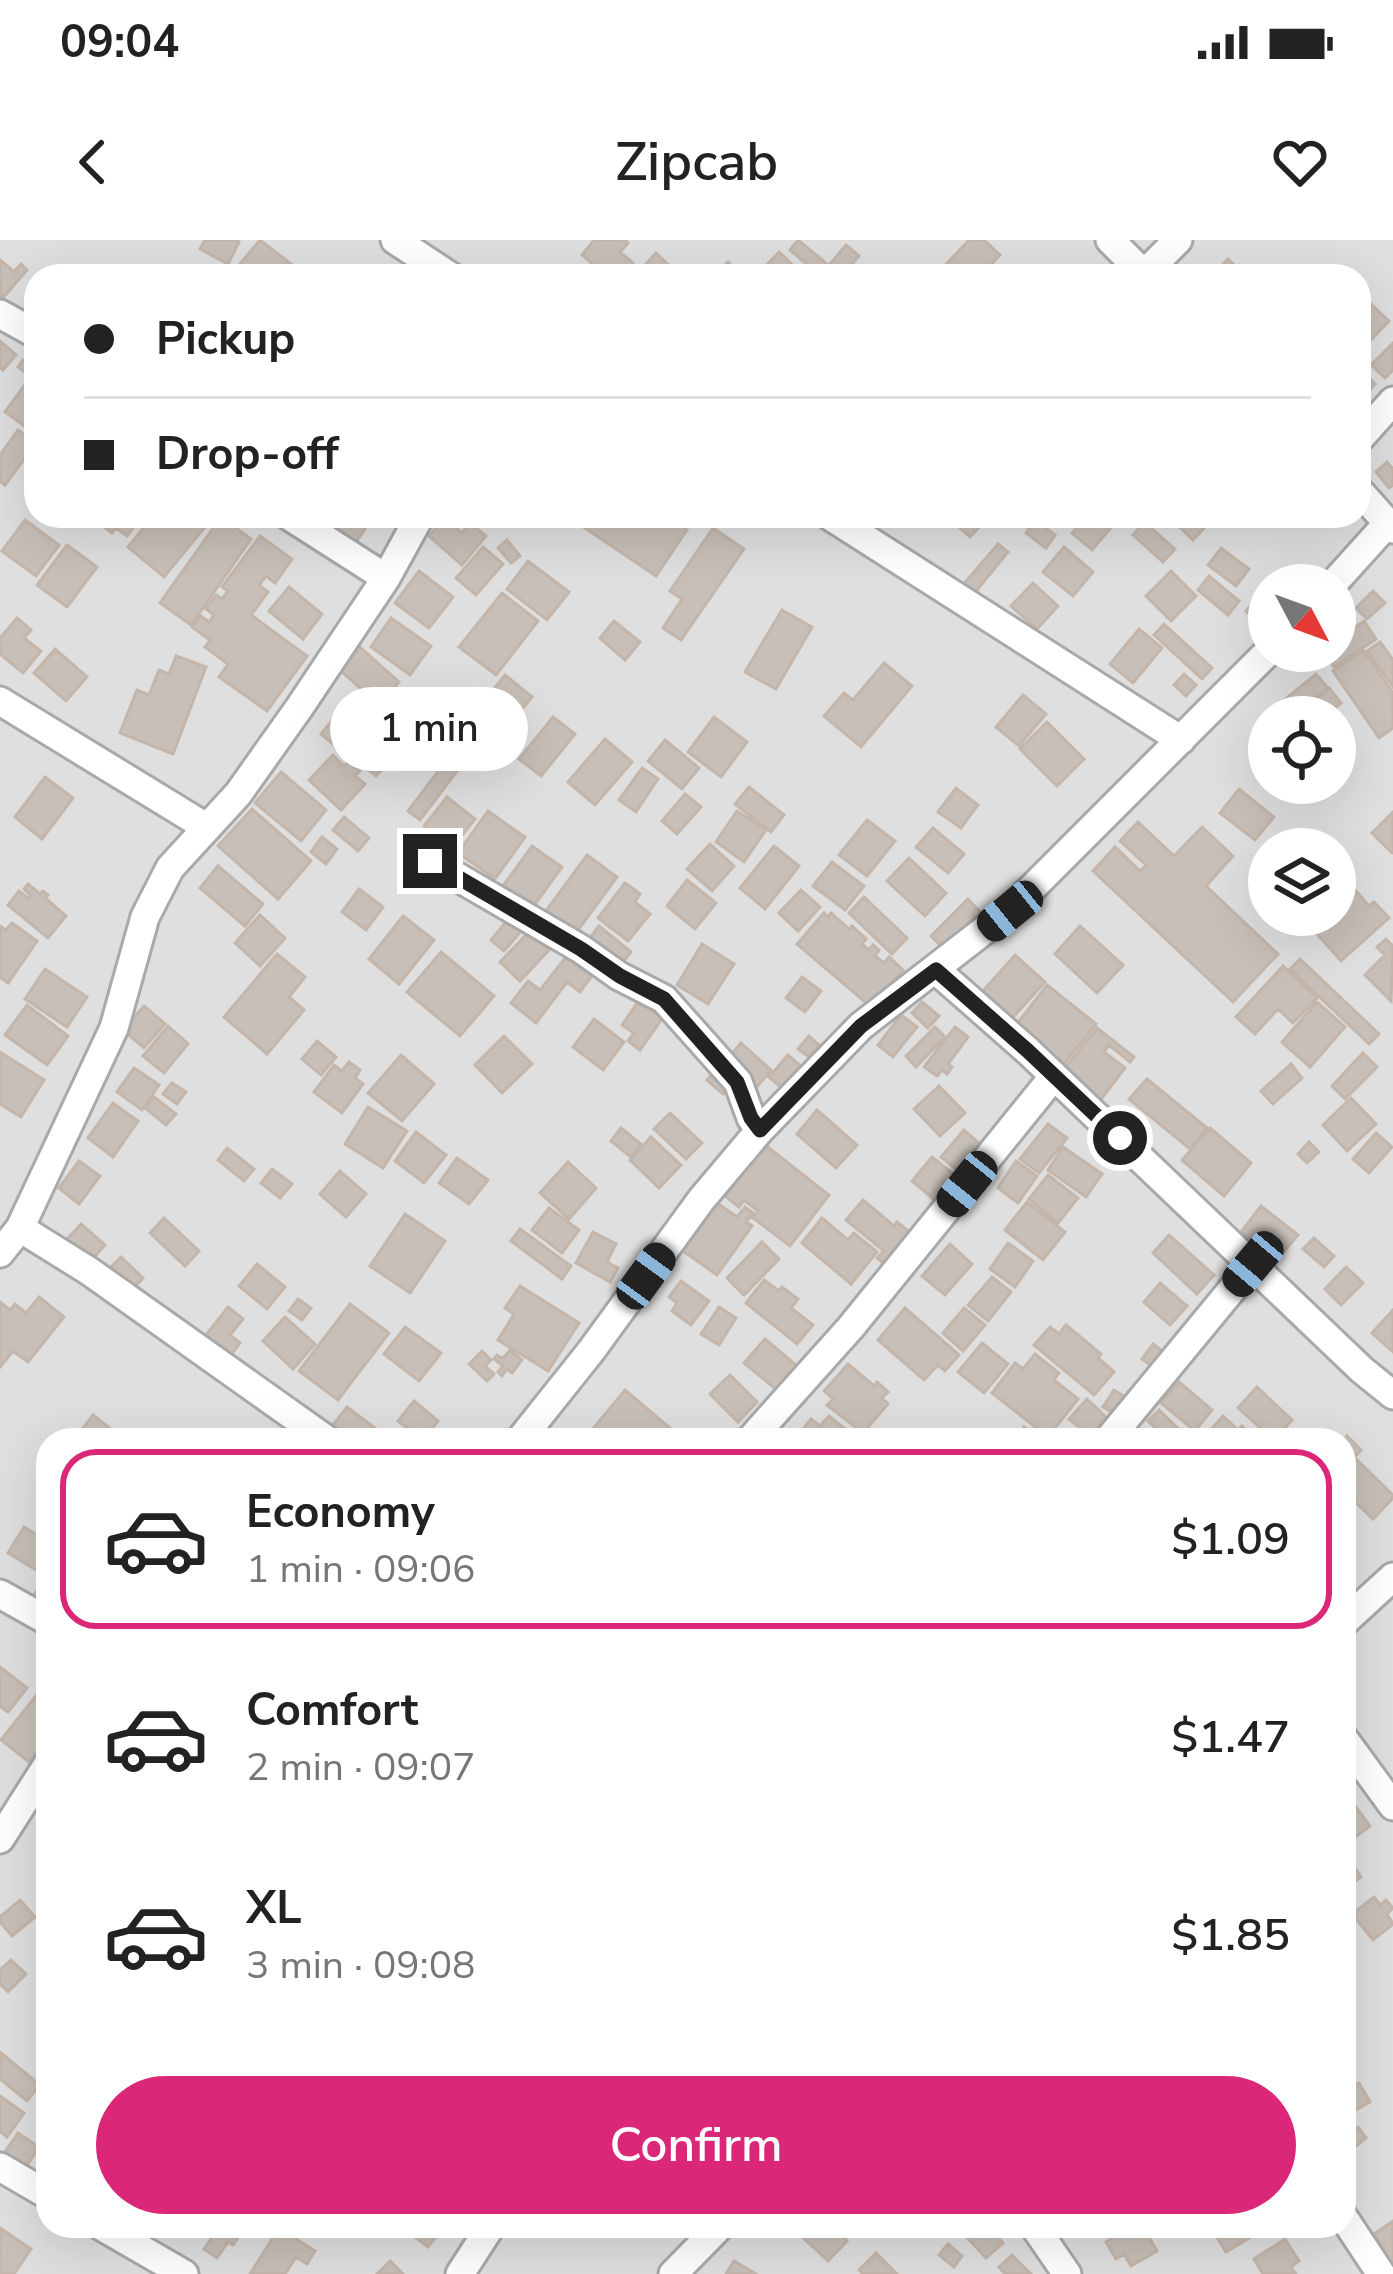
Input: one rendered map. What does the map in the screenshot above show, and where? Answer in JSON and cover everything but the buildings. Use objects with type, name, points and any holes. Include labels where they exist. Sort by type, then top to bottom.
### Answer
[{"type":"street","points":[[395,240],[432,264]]},
{"type":"street","points":[[1110,240],[1134,264]]},
{"type":"street","points":[[1155,264],[1178,240]]},
{"type":"street","points":[[1371,426],[1393,401]]},
{"type":"street","points":[[1353,564],[1390,526]]},
{"type":"street","points":[[308,528],[386,578]]},
{"type":"street","points":[[0,1253],[20,1228],[114,1028],[145,917],[170,868],[250,777],[386,578],[413,528]]},
{"type":"street","points":[[849,528],[1181,740]]},
{"type":"street","points":[[530,1428],[701,1200],[760,1130],[861,1026],[1010,911],[1248,672]]},
{"type":"street","points":[[0,701],[206,827]]},
{"type":"street","points":[[430,861],[664,999],[737,1082],[760,1130]]},
{"type":"street","points":[[936,970],[1393,1395]]},
{"type":"street","points":[[761,1428],[850,1328],[1054,1076]]},
{"type":"street","points":[[20,1228],[89,1271],[310,1428]]},
{"type":"street","points":[[1118,1428],[1253,1264]]},
{"type":"street","points":[[1356,1611],[1393,1577]]},
{"type":"street","points":[[0,1594],[36,1614]]},
{"type":"street","points":[[1356,1755],[1393,1806]]},
{"type":"street","points":[[0,1839],[36,1783]]},
{"type":"street","points":[[0,2168],[36,2188]]},
{"type":"street","points":[[1356,2236],[1381,2274]]},
{"type":"street","points":[[122,2238],[184,2274]]},
{"type":"street","points":[[460,2274],[483,2238]]},
{"type":"street","points":[[673,2274],[708,2238]]},
{"type":"street","points":[[1042,2238],[1067,2274]]},
{"type":"shaded area","points":[[0,240],[1393,240],[1393,2274],[0,2274]]},
{"type":"route","points":[[430,861],[664,999],[737,1082],[760,1130],[861,1026],[936,970],[1120,1138]]}]
